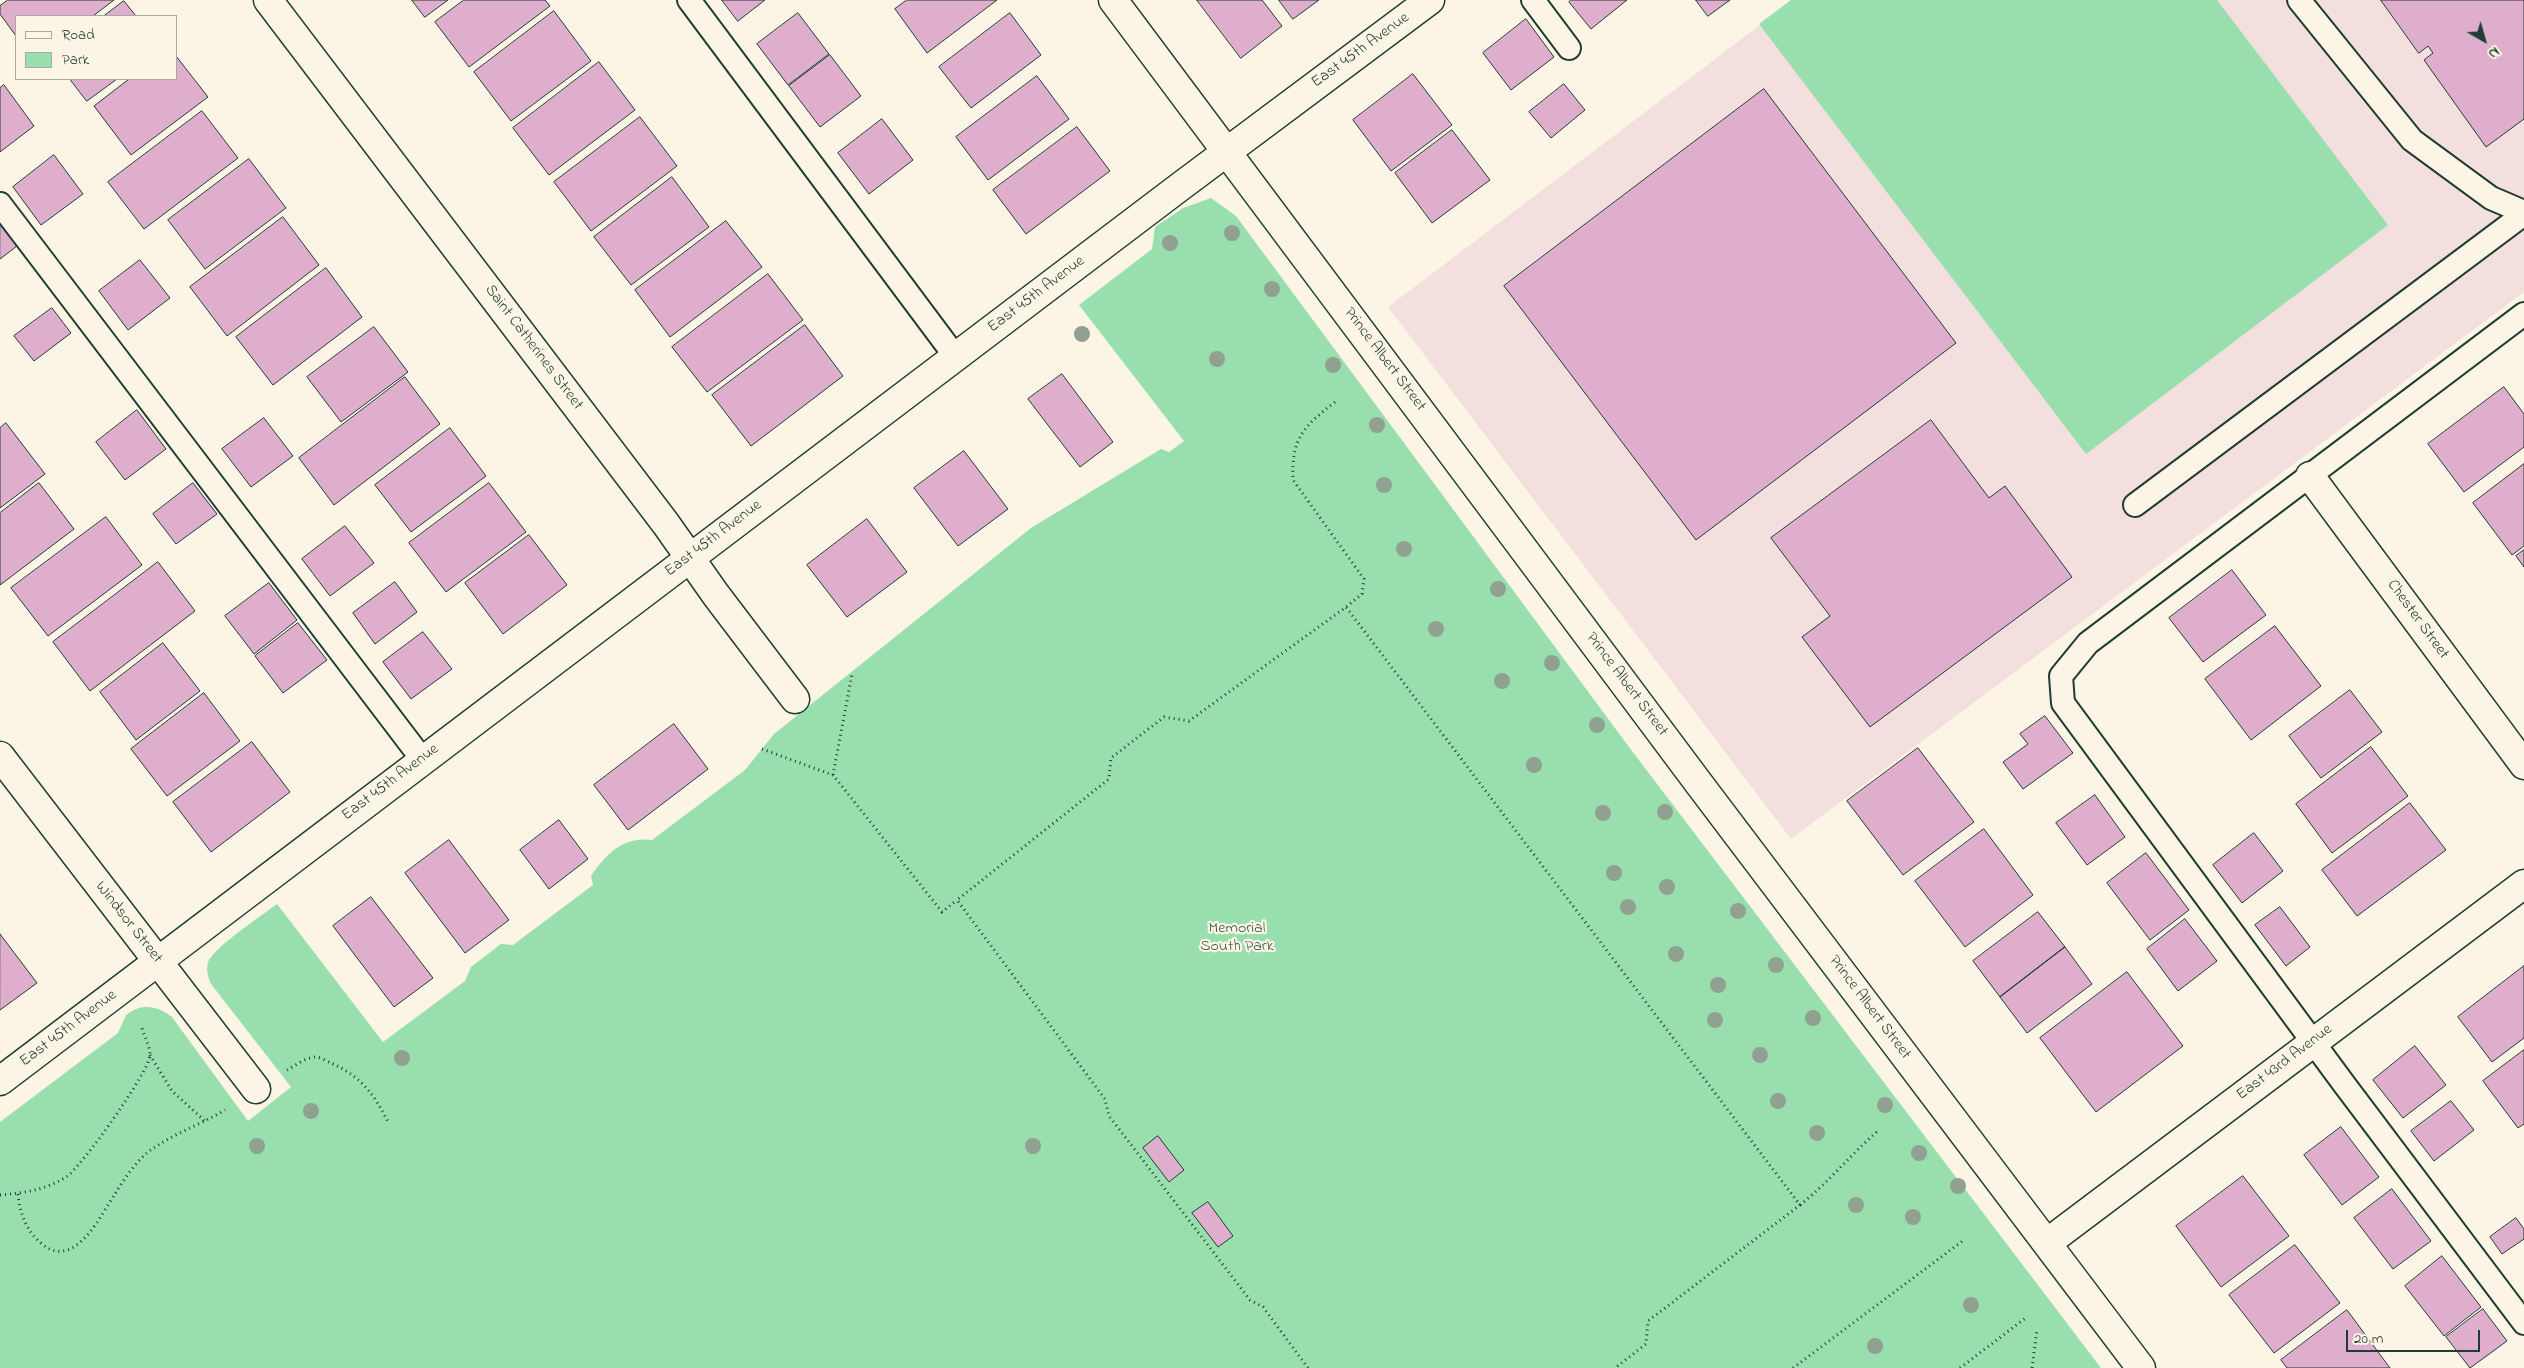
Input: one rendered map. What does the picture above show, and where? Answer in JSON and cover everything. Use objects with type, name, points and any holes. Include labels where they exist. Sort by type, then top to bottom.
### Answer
[{"type":"street","name":"Saint Catherines Street","points":[[268,0],[666,524],[795,699]]},
{"type":"street","name":"Prince Albert Street","points":[[1113,0],[1700,785],[2141,1368]]},
{"type":"street","name":"East 45th Avenue","points":[[0,1081],[955,356],[1430,0]]},
{"type":"street","name":"Chester Street","points":[[2310,476],[2524,765]]},
{"type":"street","name":"Windsor Street","points":[[0,756],[256,1089]]},
{"type":"street","name":"East 43rd Avenue","points":[[2047,1243],[2524,884]]},
{"type":"lane","points":[[689,0],[955,356]]},
{"type":"lane","points":[[1532,0],[1569,48]]},
{"type":"lane","points":[[2135,505],[2524,213],[2491,198],[2412,140],[2299,0]]},
{"type":"lane","points":[[0,204],[422,759]]},
{"type":"lane","points":[[2524,314],[2088,643],[2061,676],[2063,703],[2524,1323]]},
{"type":"path","points":[[762,748],[833,775],[942,912],[1109,778],[1111,758],[1156,723],[1164,717],[1189,721],[1362,594],[1364,579],[1293,480],[1292,463],[1298,442],[1308,422],[1335,402]]},
{"type":"path","points":[[1346,607],[1800,1205]]},
{"type":"path","points":[[833,775],[852,674]]},
{"type":"path","points":[[957,900],[1106,1098],[1109,1116],[1250,1300],[1263,1307],[1308,1368]]},
{"type":"path","points":[[141,1025],[150,1055],[172,1091],[206,1121]]},
{"type":"path","points":[[0,1195],[18,1194],[50,1185],[68,1176],[117,1114],[141,1078],[150,1055]]},
{"type":"path","points":[[18,1194],[20,1212],[31,1233],[40,1243],[51,1250],[62,1251],[72,1248],[89,1233],[130,1172],[148,1153],[170,1138],[227,1109],[303,1061],[317,1057],[356,1077],[377,1099],[389,1124]]},
{"type":"path","points":[[1615,1368],[1646,1344],[1648,1321],[1824,1186],[1855,1150],[1880,1130]]},
{"type":"path","points":[[1793,1368],[1964,1240]]},
{"type":"path","points":[[1960,1368],[2027,1317]]},
{"type":"path","points":[[2032,1368],[2037,1329]]},
{"type":"shaded area","points":[[1793,0],[2524,0],[2524,292],[1791,839],[1388,307]]},
{"type":"green space","points":[[1791,0],[2217,0],[2388,225],[2086,454],[1759,24]]},
{"type":"green space","name":"Memorial South Park","points":[[1211,198],[1236,216],[1632,751],[2101,1368],[0,1368],[0,1122],[118,1033],[126,1015],[143,1007],[161,1010],[172,1017],[248,1121],[291,1087],[209,979],[208,962],[219,948],[239,931],[277,904],[383,1042],[465,981],[471,967],[501,944],[513,945],[593,885],[591,876],[616,848],[632,841],[652,840],[745,770],[774,734],[1031,528],[1161,449],[1169,452],[1184,441],[1079,305],[1152,249],[1155,227],[1183,208]]},
{"type":"building","points":[[8,0],[114,0],[94,15],[15,15],[15,35],[0,14],[0,6]]},
{"type":"building","points":[[412,0],[448,0],[425,17]]},
{"type":"building","points":[[464,0],[545,0],[550,6],[469,67],[435,22]]},
{"type":"building","points":[[722,0],[765,0],[738,21]]},
{"type":"building","points":[[907,0],[997,0],[927,53],[895,9]]},
{"type":"building","points":[[1197,0],[1262,0],[1282,26],[1241,58]]},
{"type":"building","points":[[1279,0],[1319,0],[1293,19]]},
{"type":"building","points":[[1571,0],[1627,0],[1591,29],[1569,2]]},
{"type":"building","points":[[1696,0],[1730,0],[1708,16]]},
{"type":"building","points":[[2381,0],[2524,0],[2524,119],[2486,147],[2424,60],[2433,53],[2428,46],[2419,53]]},
{"type":"building","points":[[124,1],[135,15],[105,15]]},
{"type":"building","points":[[554,11],[591,61],[511,121],[474,72]]},
{"type":"building","points":[[798,13],[829,54],[788,85],[757,44]]},
{"type":"building","points":[[1010,13],[1041,55],[971,108],[939,67]]},
{"type":"building","points":[[1526,19],[1554,57],[1511,90],[1483,53]]},
{"type":"building","points":[[830,55],[861,96],[820,127],[789,86]]},
{"type":"building","points":[[178,59],[208,97],[131,155],[94,106],[128,80],[178,80]]},
{"type":"building","points":[[599,62],[635,110],[549,175],[513,128]]},
{"type":"building","points":[[1413,74],[1452,125],[1391,171],[1353,120]]},
{"type":"building","points":[[1037,76],[1069,119],[988,180],[956,137]]},
{"type":"building","points":[[71,80],[116,80],[87,101]]},
{"type":"building","points":[[1564,84],[1585,110],[1551,138],[1529,112]]},
{"type":"building","points":[[4,85],[34,126],[0,152],[0,88]]},
{"type":"building","points":[[1764,89],[1956,343],[1696,540],[1504,286]]},
{"type":"building","points":[[202,111],[238,158],[144,229],[108,182]]},
{"type":"building","points":[[640,117],[677,166],[591,231],[554,182]]},
{"type":"building","points":[[882,119],[913,160],[869,194],[838,153]]},
{"type":"building","points":[[1077,127],[1110,171],[1026,234],[993,190]]},
{"type":"building","points":[[1452,130],[1490,180],[1432,223],[1395,173]]},
{"type":"building","points":[[54,155],[83,194],[41,225],[13,187]]},
{"type":"building","points":[[249,159],[286,208],[205,269],[168,220]]},
{"type":"building","points":[[672,177],[709,227],[631,285],[594,237]]},
{"type":"building","points":[[283,217],[319,265],[227,336],[190,287]]},
{"type":"building","points":[[726,221],[762,267],[670,337],[635,290]]},
{"type":"building","points":[[0,223],[17,246],[0,259]]},
{"type":"building","points":[[140,260],[170,298],[128,330],[99,291]]},
{"type":"building","points":[[326,268],[362,317],[273,385],[236,337]]},
{"type":"building","points":[[768,274],[803,320],[707,392],[672,347]]},
{"type":"building","points":[[52,308],[71,333],[34,361],[14,336]]},
{"type":"building","points":[[805,325],[843,376],[751,446],[712,395]]},
{"type":"building","points":[[374,327],[408,372],[341,422],[307,377]]},
{"type":"building","points":[[1062,374],[1113,442],[1080,467],[1028,399]]},
{"type":"building","points":[[405,377],[440,424],[334,505],[299,458]]},
{"type":"building","points":[[2504,387],[2524,414],[2524,447],[2464,492],[2428,444]]},
{"type":"building","points":[[137,410],[166,449],[125,480],[96,442]]},
{"type":"building","points":[[264,418],[293,456],[251,487],[222,449]]},
{"type":"building","points":[[1931,420],[1989,498],[2005,486],[2072,577],[1870,727],[1802,637],[1830,616],[1771,538]]},
{"type":"building","points":[[6,423],[45,474],[0,508],[0,428]]},
{"type":"building","points":[[450,428],[486,476],[411,532],[375,485]]},
{"type":"building","points":[[964,451],[1008,509],[958,546],[914,488]]},
{"type":"building","points":[[2524,464],[2524,546],[2512,555],[2473,503]]},
{"type":"building","points":[[39,483],[74,529],[0,585],[0,513]]},
{"type":"building","points":[[193,483],[217,514],[176,544],[153,514]]},
{"type":"building","points":[[489,483],[526,532],[446,592],[409,543]]},
{"type":"building","points":[[106,517],[142,565],[48,636],[11,588]]},
{"type":"building","points":[[867,519],[907,572],[847,617],[807,565]]},
{"type":"building","points":[[345,526],[374,563],[330,596],[302,559]]},
{"type":"building","points":[[529,535],[567,585],[503,634],[465,583]]},
{"type":"building","points":[[2524,550],[2524,567],[2516,556]]},
{"type":"building","points":[[158,562],[195,611],[90,691],[53,642]]},
{"type":"building","points":[[2232,570],[2266,615],[2203,662],[2169,618]]},
{"type":"building","points":[[395,582],[417,612],[375,644],[353,613]]},
{"type":"building","points":[[269,583],[297,620],[254,654],[225,616]]},
{"type":"building","points":[[298,623],[327,660],[283,693],[255,656]]},
{"type":"building","points":[[2275,626],[2321,686],[2251,740],[2205,679]]},
{"type":"building","points":[[423,632],[452,669],[411,699],[383,662]]},
{"type":"building","points":[[163,643],[200,691],[136,740],[100,692]]},
{"type":"building","points":[[2350,690],[2382,732],[2321,778],[2289,736]]},
{"type":"building","points":[[204,693],[240,741],[167,796],[131,749]]},
{"type":"building","points":[[2045,716],[2073,753],[2023,789],[2003,762],[2028,744],[2020,734]]},
{"type":"building","points":[[674,724],[708,769],[628,830],[594,785]]},
{"type":"building","points":[[252,742],[290,792],[211,852],[173,802]]},
{"type":"building","points":[[2371,747],[2408,796],[2332,853],[2296,804]]},
{"type":"building","points":[[1918,748],[1974,822],[1903,875],[1847,801]]},
{"type":"building","points":[[2095,795],[2125,837],[2087,865],[2056,823]]},
{"type":"building","points":[[2410,803],[2446,850],[2357,916],[2322,870]]},
{"type":"building","points":[[559,820],[588,859],[549,889],[520,850]]},
{"type":"building","points":[[1984,829],[2033,895],[1965,947],[1915,881]]},
{"type":"building","points":[[2254,833],[2283,871],[2242,903],[2213,865]]},
{"type":"building","points":[[449,840],[509,920],[465,953],[405,873]]},
{"type":"building","points":[[2146,853],[2189,910],[2150,940],[2107,883]]},
{"type":"building","points":[[371,897],[433,978],[394,1007],[333,926]]},
{"type":"building","points":[[2280,907],[2310,947],[2286,966],[2255,925]]},
{"type":"building","points":[[2038,912],[2065,947],[2000,997],[1973,961]]},
{"type":"building","points":[[2185,919],[2217,961],[2178,991],[2147,949]]},
{"type":"building","points":[[0,934],[37,983],[0,1010]]},
{"type":"building","points":[[2065,947],[2092,984],[2027,1033],[2000,997]]},
{"type":"building","points":[[2524,966],[2524,1038],[2492,1062],[2458,1017]]},
{"type":"building","points":[[2127,972],[2183,1046],[2096,1112],[2040,1038]]},
{"type":"building","points":[[2415,1046],[2446,1085],[2403,1118],[2373,1080]]},
{"type":"building","points":[[2524,1050],[2524,1124],[2518,1128],[2483,1081]]},
{"type":"building","points":[[2451,1101],[2474,1130],[2434,1161],[2411,1131]]},
{"type":"building","points":[[2341,1127],[2379,1177],[2342,1205],[2304,1155]]},
{"type":"building","points":[[1158,1136],[1184,1170],[1169,1182],[1143,1148]]},
{"type":"building","points":[[2243,1176],[2289,1236],[2221,1287],[2176,1226]]},
{"type":"building","points":[[2392,1189],[2431,1241],[2393,1269],[2354,1218]]},
{"type":"building","points":[[1208,1202],[1233,1236],[1218,1247],[1192,1213]]},
{"type":"building","points":[[2516,1218],[2524,1229],[2524,1239],[2502,1254],[2490,1237]]},
{"type":"building","points":[[2295,1245],[2340,1303],[2274,1353],[2229,1295]]},
{"type":"building","points":[[2442,1256],[2481,1307],[2444,1336],[2405,1286]]},
{"type":"building","points":[[2483,1309],[2507,1341],[2470,1368],[2446,1337]]},
{"type":"building","points":[[2347,1310],[2390,1368],[2287,1368],[2281,1360]]}]
